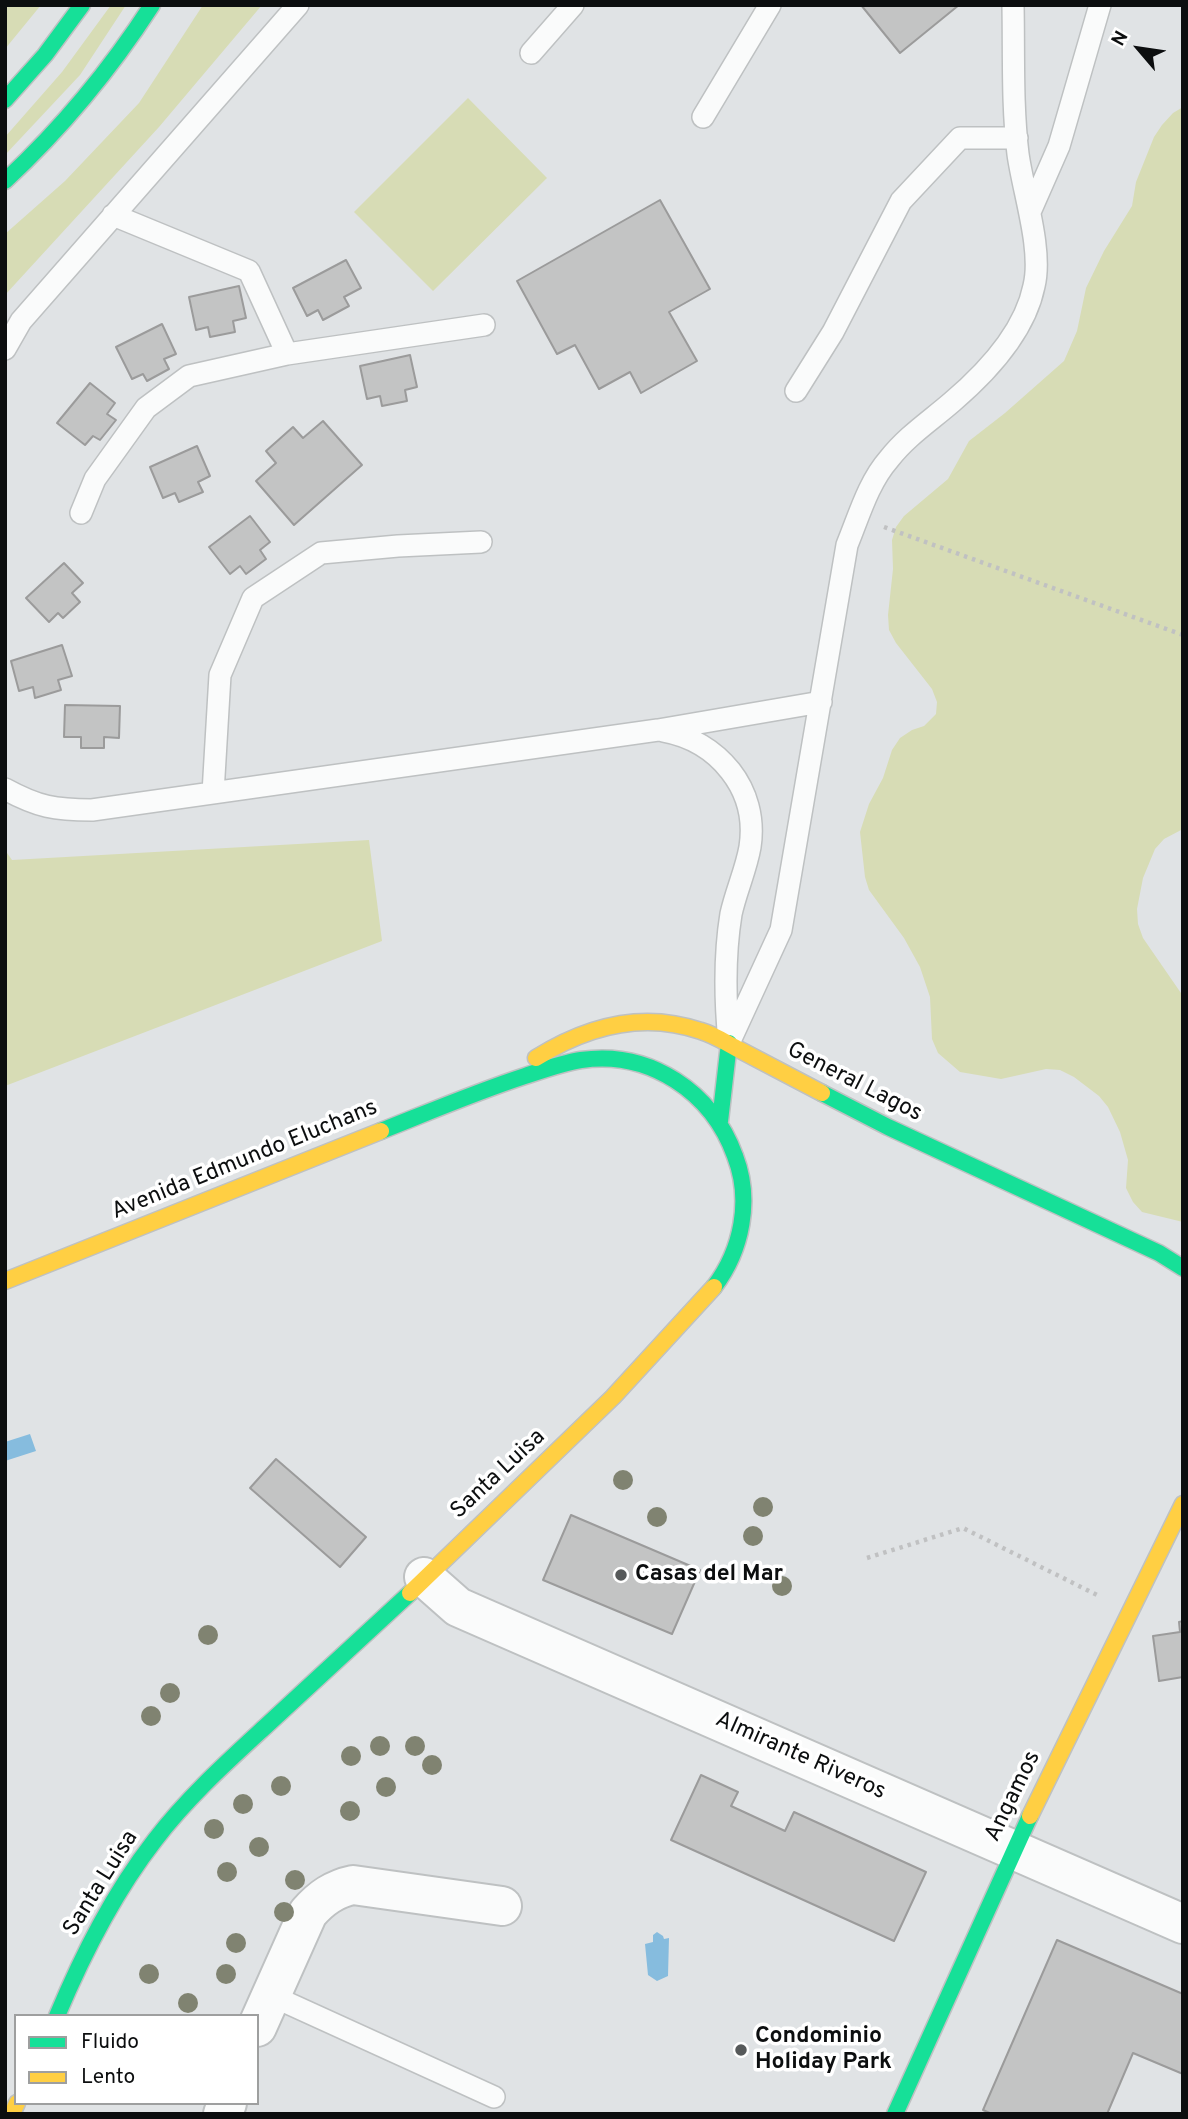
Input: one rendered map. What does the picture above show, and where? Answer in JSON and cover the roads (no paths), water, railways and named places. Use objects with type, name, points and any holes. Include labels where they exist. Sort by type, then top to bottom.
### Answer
[{"type":"main road","points":[[5,100],[45,55],[82,5]]},
{"type":"main road","points":[[5,181],[47,141],[82,102],[114,62],[152,5]]},
{"type":"main road","name":"General Lagos","points":[[502,1083],[543,1053],[590,1030],[645,1020],[674,1023],[703,1031],[729,1043],[800,1083],[1159,1252],[1183,1268]]},
{"type":"main road","points":[[720,1122],[729,1043]]},
{"type":"main road","name":"Santa Luisa","points":[[58,2014],[88,1947],[116,1895],[147,1850],[182,1807],[220,1768],[582,1427],[670,1338],[721,1278],[736,1246],[743,1211],[743,1187],[739,1164],[720,1122],[705,1104],[687,1088],[658,1071],[625,1061],[580,1060],[502,1083]]},
{"type":"main road","name":"Avenida Edmundo Eluchans","points":[[5,1281],[502,1083]]},
{"type":"main road","name":"Angamos","points":[[895,2114],[1013,1850],[1183,1504]]},
{"type":"street","name":"Almirante Riveros","points":[[424,1577],[458,1607],[1183,1924]]},
{"type":"street","points":[[264,2011],[308,1913],[320,1899],[339,1888],[354,1885],[502,1906]]},
{"type":"lane","points":[[5,349],[21,321],[298,5]]},
{"type":"lane","points":[[531,53],[573,5]]},
{"type":"lane","points":[[703,117],[770,5]]},
{"type":"lane","points":[[729,1043],[781,930],[847,545],[869,490],[887,461],[910,435],[953,402],[981,373],[1015,330],[1035,285],[1030,212],[1017,138],[1013,5]]},
{"type":"lane","points":[[1030,212],[1059,146],[1100,5]]},
{"type":"lane","points":[[796,391],[833,332],[901,201],[960,138],[1017,138]]},
{"type":"lane","points":[[113,215],[249,271],[287,354]]},
{"type":"lane","points":[[82,513],[96,479],[146,408],[189,376],[287,354],[484,325]]},
{"type":"lane","points":[[214,793],[220,675],[253,598],[321,553],[481,542]]},
{"type":"lane","points":[[5,789],[36,805],[92,810],[658,730],[821,702]]},
{"type":"lane","points":[[658,730],[691,739],[720,757],[739,783],[748,809],[750,846],[731,914],[724,992],[729,1043]]},
{"type":"lane","points":[[264,2011],[494,2097]]},
{"type":"water","points":[[30,1434],[36,1451],[5,1461],[5,1442]]},
{"type":"water","points":[[657,1932],[664,1939],[669,1938],[668,1976],[657,1981],[648,1975],[645,1944],[653,1942],[653,1935]]},
{"type":"place","name":"Casas del Mar","points":[[621,1575]]},
{"type":"place","name":"Condominio Holiday Park","points":[[741,2050]]}]
